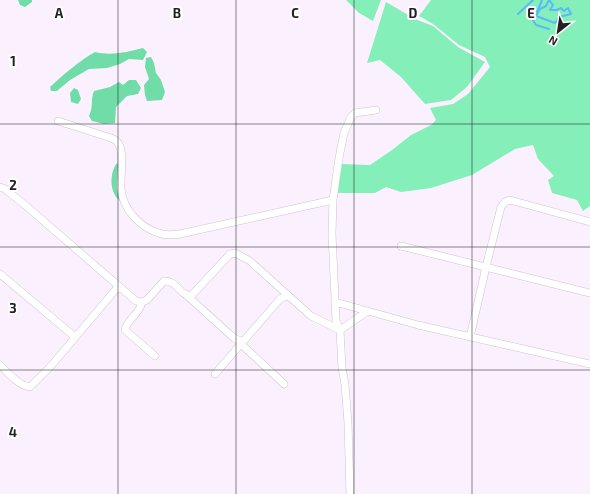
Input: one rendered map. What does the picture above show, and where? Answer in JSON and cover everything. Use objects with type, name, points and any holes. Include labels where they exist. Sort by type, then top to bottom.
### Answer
[{"type":"street","points":[[350,494],[345,384],[342,368],[340,330],[336,321],[334,302],[332,234],[333,200],[344,133],[351,117],[355,113],[376,110]]},
{"type":"street","points":[[58,121],[114,139],[118,143],[121,158],[122,191],[127,207],[144,227],[163,234],[185,233],[333,200]]},
{"type":"street","points":[[0,187],[5,189],[26,205],[136,300],[142,302],[147,300],[164,282],[168,281],[174,283],[234,338],[242,342],[284,384]]},
{"type":"street","points":[[470,337],[502,207],[507,201],[510,200],[590,222]]},
{"type":"street","points":[[401,246],[590,293]]},
{"type":"street","points":[[184,293],[192,295],[230,254],[235,253],[250,261],[311,316],[340,330]]},
{"type":"street","points":[[0,274],[75,337]]},
{"type":"street","points":[[0,365],[20,383],[30,387],[51,366],[117,288],[122,289]]},
{"type":"street","points":[[215,374],[280,299],[286,296],[291,298]]},
{"type":"street","points":[[142,302],[141,308],[126,325],[125,330],[154,356]]},
{"type":"street","points":[[334,302],[418,325],[590,364]]},
{"type":"street","points":[[340,330],[368,311]]},
{"type":"green space","points":[[18,0],[32,0],[32,2],[25,7],[20,5]]},
{"type":"green space","points":[[346,0],[381,0],[373,21],[359,13]]},
{"type":"green space","points":[[431,0],[590,0],[590,206],[583,211],[577,200],[552,193],[548,180],[554,176],[538,159],[533,145],[515,149],[472,175],[431,188],[401,192],[386,187],[375,193],[336,193],[340,164],[370,165],[411,135],[431,125],[436,120],[430,108],[453,104],[468,94],[490,67],[485,57],[459,45],[433,24],[419,16]]},
{"type":"green space","points":[[386,2],[415,19],[433,26],[458,47],[485,62],[467,87],[451,100],[425,104],[401,77],[380,60],[367,63]]},
{"type":"green space","points":[[143,48],[147,52],[143,60],[129,59],[120,64],[107,68],[89,69],[70,80],[57,91],[51,91],[50,87],[61,77],[95,52],[113,54]]},
{"type":"green space","points":[[151,57],[156,73],[161,80],[165,92],[162,100],[147,101],[145,95],[144,85],[149,79],[145,67],[146,58]]},
{"type":"green space","points":[[129,80],[136,80],[141,88],[138,94],[127,96],[116,107],[115,123],[104,124],[92,121],[89,116],[94,91],[110,87],[119,82],[123,85]]},
{"type":"green space","points":[[74,88],[78,90],[81,99],[78,104],[71,102],[70,93]]},
{"type":"green space","points":[[117,163],[119,165],[122,202],[115,194],[112,184],[114,167]]},
{"type":"waterway","points":[[518,14],[533,0]]},
{"type":"waterway","points":[[537,12],[542,0]]},
{"type":"waterway","points":[[549,0],[553,5],[550,10],[557,10],[561,8],[564,11],[568,8],[571,14],[559,17],[555,23],[536,16],[540,9],[546,6],[549,0]]},
{"type":"waterway","points":[[536,16],[533,20],[536,25],[549,29]]}]
